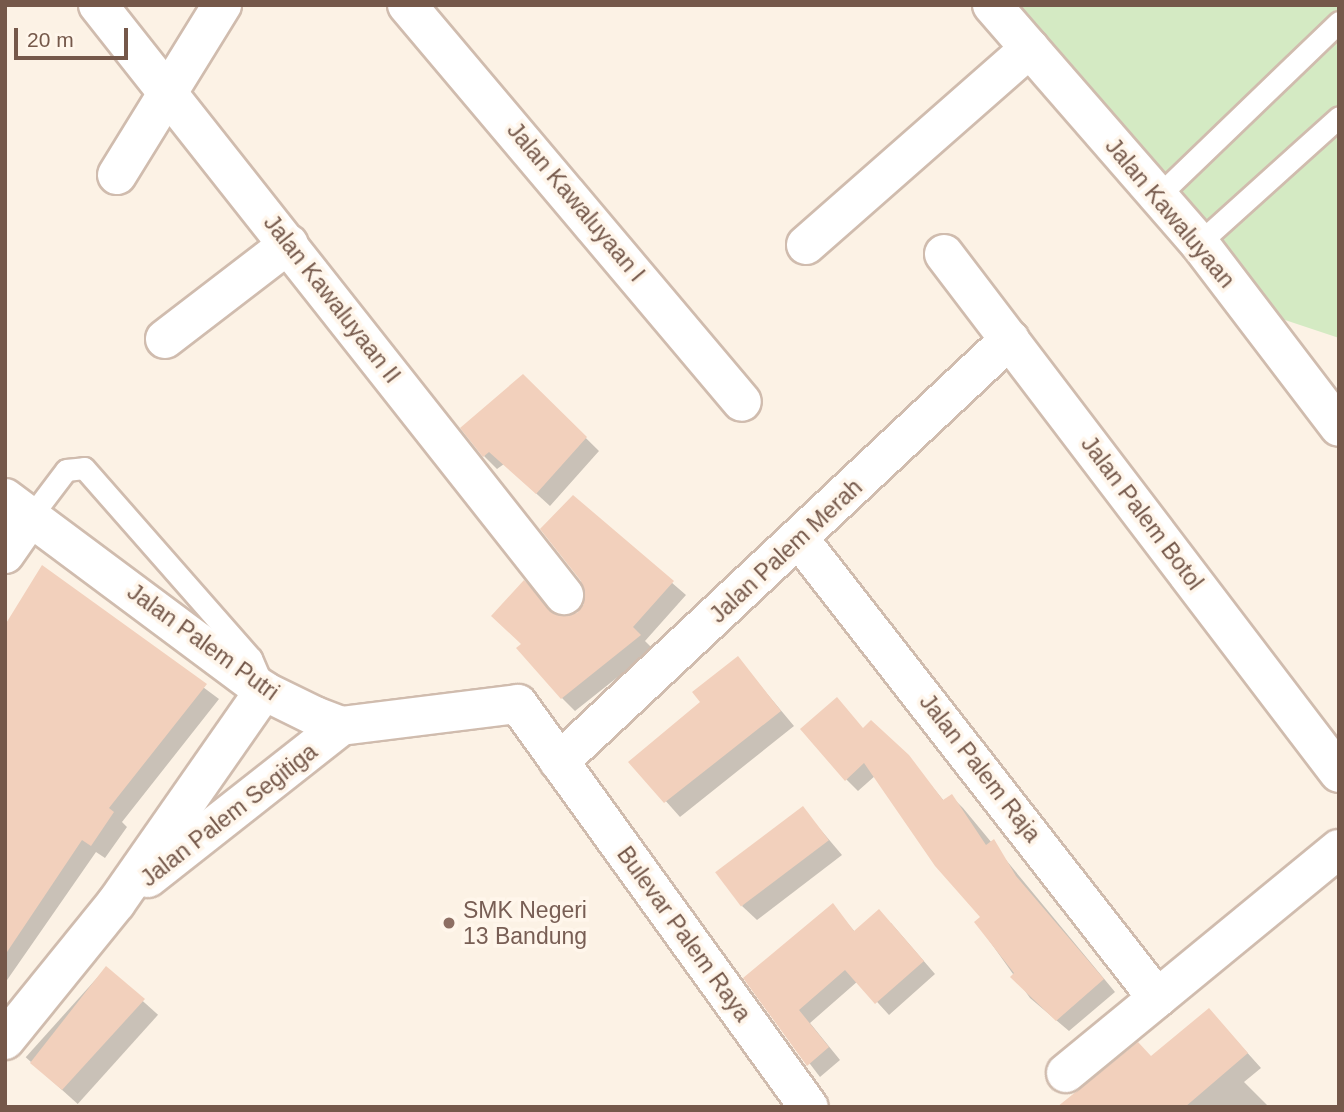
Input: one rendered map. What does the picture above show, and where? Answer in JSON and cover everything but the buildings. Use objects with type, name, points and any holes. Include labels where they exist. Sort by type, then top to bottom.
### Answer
[{"type":"street","name":"Jalan Kawaluyaan II","points":[[98,5],[167,86],[564,595]]},
{"type":"street","points":[[117,174],[167,86],[222,5]]},
{"type":"street","name":"Jalan Kawaluyaan I","points":[[407,5],[742,402]]},
{"type":"street","name":"Jalan Kawaluyaan","points":[[992,5],[1199,243],[1334,410]]},
{"type":"street","points":[[806,245],[1030,48]]},
{"type":"street","points":[[165,339],[289,244]]},
{"type":"street","name":"Jalan Palem Botol","points":[[944,254],[1339,773]]},
{"type":"street","name":"Jalan Palem Merah","points":[[559,762],[800,540],[1010,339]]},
{"type":"street","points":[[5,554],[19,507]]},
{"type":"street","name":"Jalan Palem Putri","points":[[19,507],[264,691],[341,726]]},
{"type":"street","name":"Jalan Palem Raja","points":[[800,540],[1157,998]]},
{"type":"street","name":"Jalan Palem Segitiga","points":[[5,1040],[116,903],[264,691]]},
{"type":"street","points":[[341,726],[519,704],[559,762]]},
{"type":"street","name":"Jalan Palem Segitiga","points":[[116,903],[341,726]]},
{"type":"street","name":"Bulevar Palem Raya","points":[[559,762],[808,1107]]},
{"type":"street","points":[[1066,1073],[1339,849]]},
{"type":"lane","points":[[1158,196],[1339,22]]},
{"type":"lane","points":[[1199,243],[1339,117]]},
{"type":"lane","points":[[19,507],[66,470],[84,468],[251,658],[264,691]]},
{"type":"green space","points":[[1007,5],[1339,5],[1339,338],[1264,313]]},
{"type":"place","name":"SMK Negeri 13 Bandung","points":[[449,923]]}]
